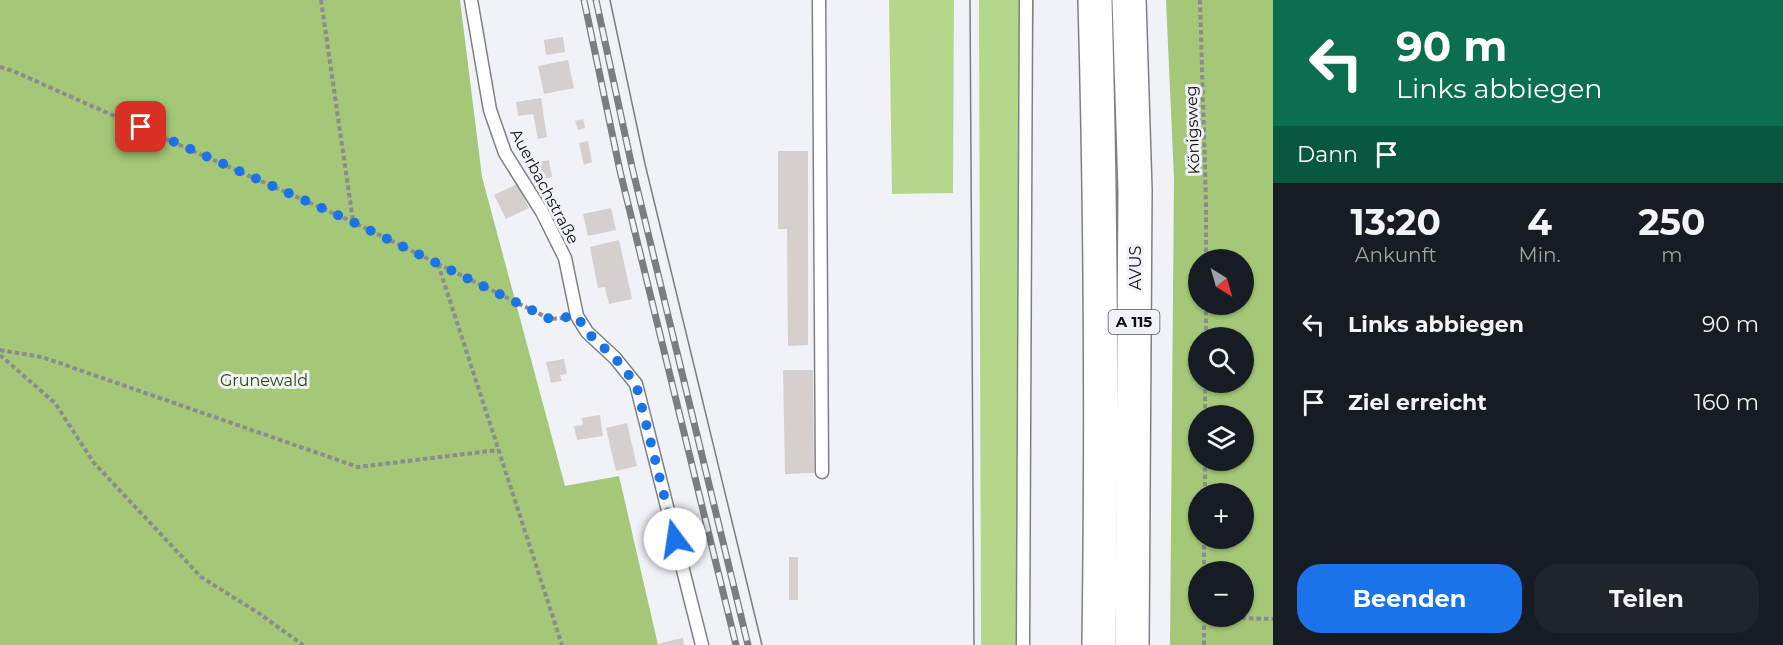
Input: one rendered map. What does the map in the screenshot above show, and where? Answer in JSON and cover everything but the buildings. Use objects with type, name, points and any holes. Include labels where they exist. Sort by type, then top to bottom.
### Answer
[{"type":"highway","name":"A 115","points":[[1095,0],[1102,445],[1099,645]]},
{"type":"highway","name":"AVUS","points":[[1129,0],[1135,190],[1132,645]]},
{"type":"lane","name":"Auerbachstraße","points":[[471,0],[490,110],[505,153],[542,212],[565,258],[577,316],[587,332],[615,358],[636,384],[702,645]]},
{"type":"lane","points":[[819,0],[822,472]]},
{"type":"lane","points":[[1023,645],[1026,0]]},
{"type":"path","points":[[321,0],[353,222]]},
{"type":"path","name":"Königsweg","points":[[1200,0],[1206,249]]},
{"type":"path","points":[[0,67],[14,71],[353,222],[550,319],[577,316]]},
{"type":"path","points":[[438,264],[562,645]]},
{"type":"path","points":[[0,350],[42,357],[358,467],[498,450]]},
{"type":"path","points":[[0,355],[55,403],[94,463],[201,577],[303,645]]},
{"type":"path","points":[[1254,618],[1273,619]]},
{"type":"path","points":[[1204,627],[1204,645]]},
{"type":"green space","name":"Grunewald","points":[[0,0],[460,0],[482,177],[565,486],[619,476],[658,645],[0,645]]},
{"type":"green space","points":[[889,0],[954,0],[953,193],[892,194]]},
{"type":"green space","points":[[979,0],[1034,0],[1020,645],[981,645]]},
{"type":"green space","points":[[1166,0],[1273,0],[1273,645],[1170,645],[1174,179]]},
{"type":"tram line","points":[[610,0],[645,164],[762,645]]},
{"type":"tram line","points":[[970,0],[974,645]]},
{"type":"railway","points":[[584,0],[620,171],[736,645]]},
{"type":"railway","points":[[596,0],[632,167],[748,645]]},
{"type":"route","points":[[141,127],[353,222],[550,319],[577,316],[587,332],[615,358],[636,384],[675,539]]}]
